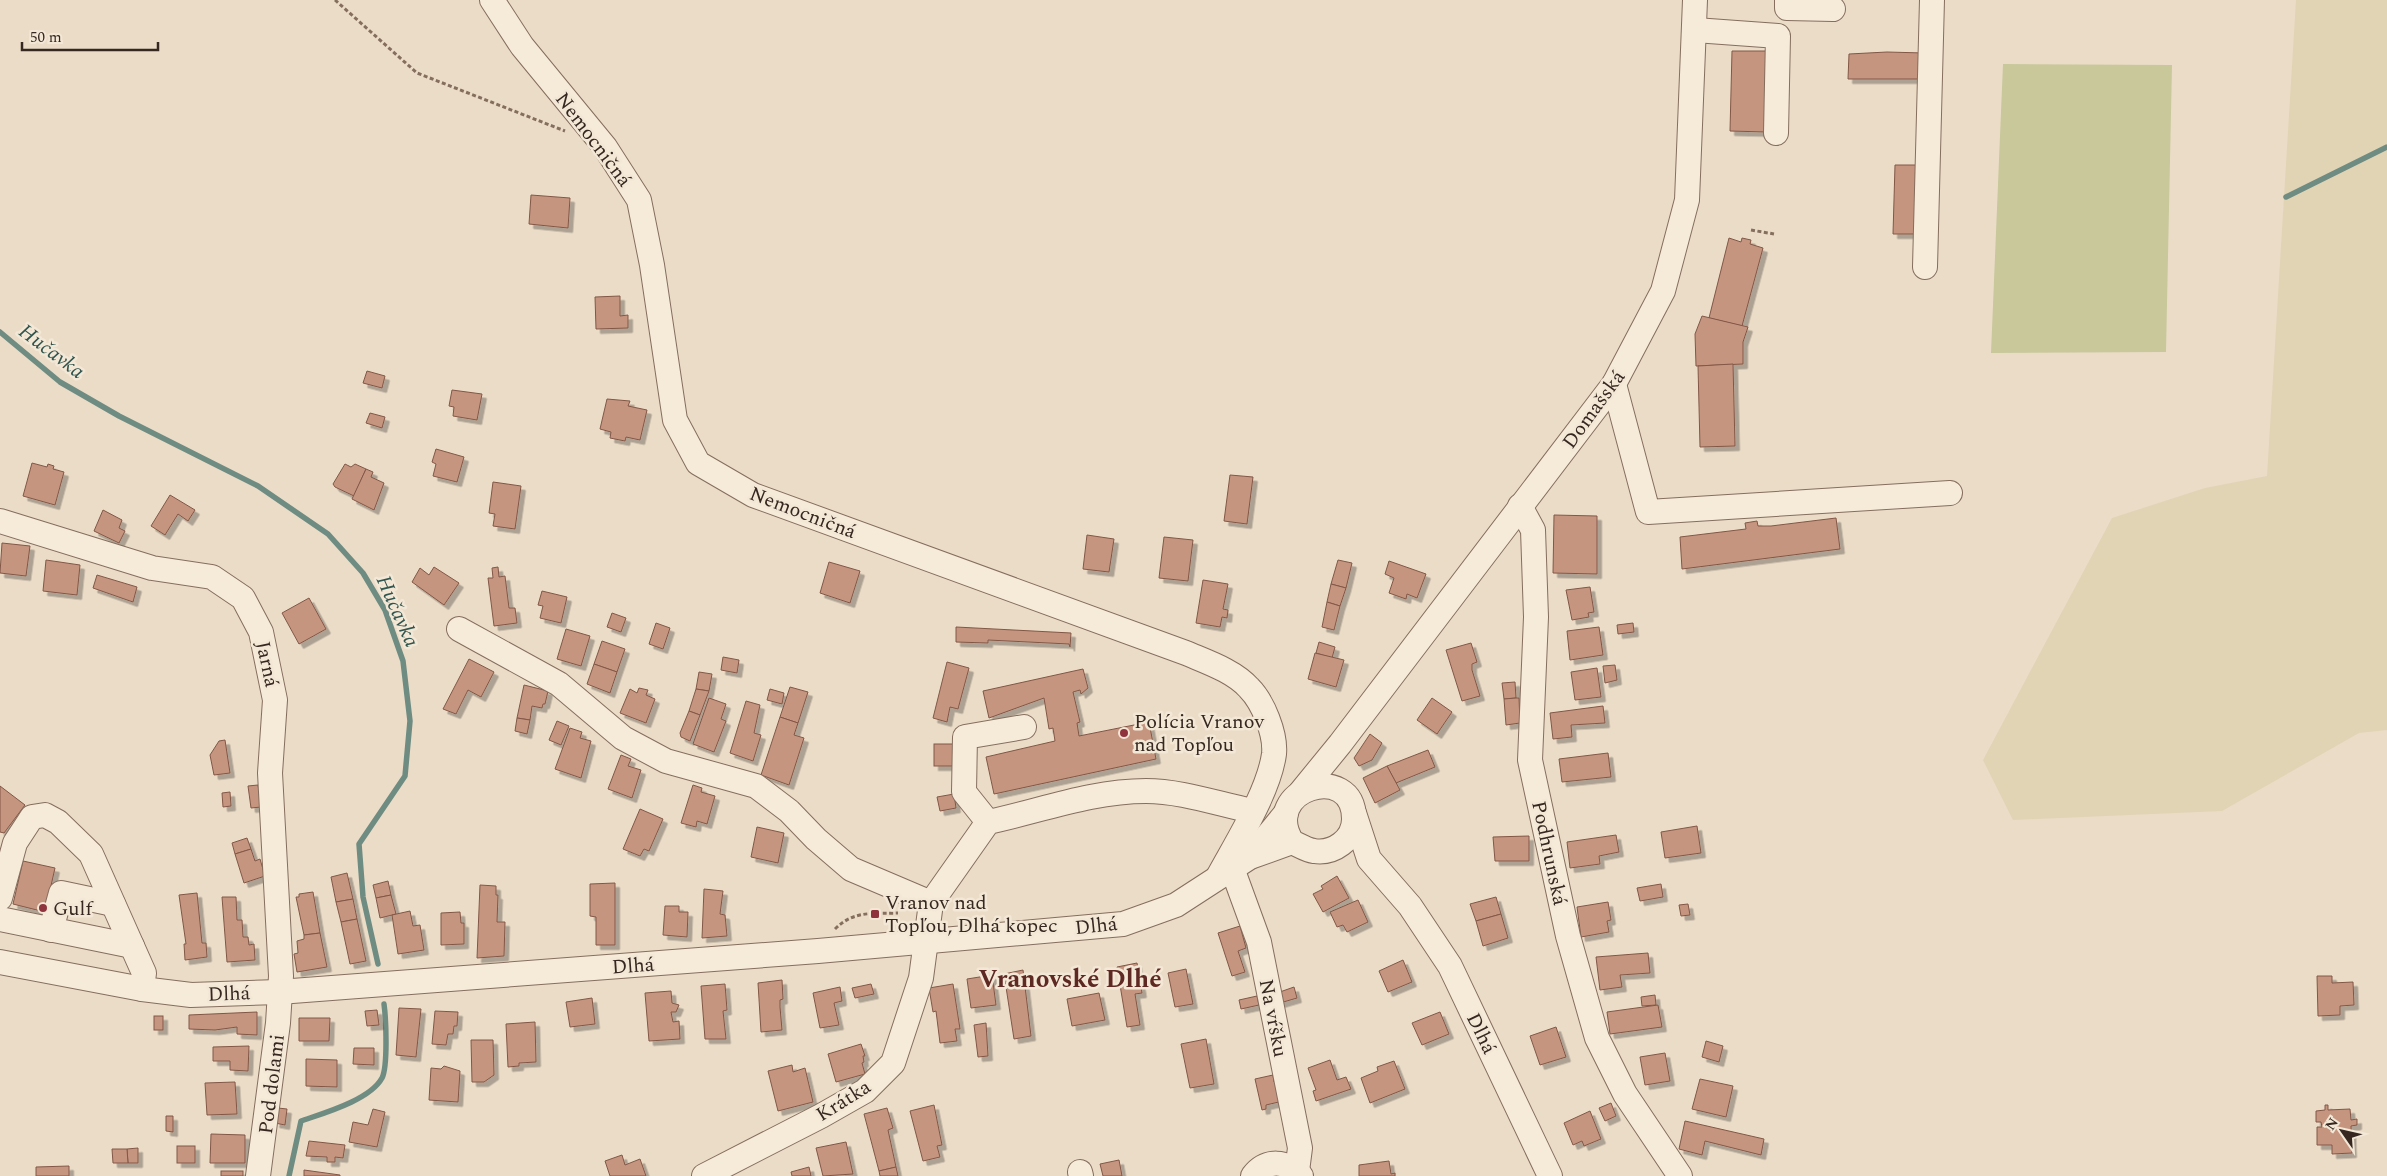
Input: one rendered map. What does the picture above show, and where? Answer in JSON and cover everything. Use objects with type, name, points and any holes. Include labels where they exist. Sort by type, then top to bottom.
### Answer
[{"type":"street","name":"Nemocničná","points":[[492,0],[522,46],[605,147],[639,200],[652,265],[675,420],[698,463],[753,495],[1186,653],[1218,667],[1249,688],[1268,717],[1274,753],[1263,790],[1243,817],[1233,868]]},
{"type":"street","name":"Domašská","points":[[1300,793],[1332,754],[1614,384],[1663,291],[1687,200],[1695,0]]},
{"type":"street","points":[[1787,0],[1787,8],[1833,9]]},
{"type":"street","points":[[1925,267],[1932,0]]},
{"type":"street","points":[[1695,30],[1778,36],[1776,133]]},
{"type":"street","points":[[1614,384],[1648,512],[1950,493]]},
{"type":"street","name":"Podhrunská","points":[[1520,506],[1533,530],[1535,578],[1536,617],[1530,760],[1568,936],[1597,1038],[1625,1094],[1680,1176]]},
{"type":"street","name":"Jarná","points":[[0,522],[152,568],[212,577],[243,598],[261,632],[276,700],[270,773],[281,976],[279,992]]},
{"type":"street","points":[[459,629],[559,684],[623,738],[666,761],[756,786],[789,810],[816,840],[851,869],[931,903]]},
{"type":"street","points":[[988,822],[964,792],[965,737],[1024,727]]},
{"type":"street","points":[[1332,754],[1332,773],[1335,788]]},
{"type":"street","points":[[1233,868],[1286,813],[1290,803],[1300,793],[1320,786],[1335,788],[1348,799],[1376,866]]},
{"type":"street","points":[[926,941],[931,903],[988,822],[1077,799],[1146,791],[1243,817]]},
{"type":"street","points":[[1286,813],[1287,833],[1292,842],[1313,851],[1327,851],[1376,866]]},
{"type":"street","points":[[1327,851],[1338,846],[1348,838],[1354,826],[1354,813]]},
{"type":"street","points":[[0,898],[15,843],[32,817],[45,815],[58,822],[91,854],[144,973],[142,989]]},
{"type":"street","name":"Na vŕšku","points":[[1243,817],[1238,850],[1241,856],[1233,868],[1259,942],[1300,1148],[1299,1174]]},
{"type":"street","points":[[1233,868],[1292,842]]},
{"type":"street","name":"Dlhá","points":[[1376,866],[1410,906],[1450,966],[1550,1176]]},
{"type":"street","name":"Dlhá","points":[[0,962],[142,989],[191,994],[279,992],[1123,924],[1176,905],[1233,868]]},
{"type":"street","points":[[54,918],[61,893],[123,925]]},
{"type":"street","points":[[0,919],[54,918],[123,925]]},
{"type":"street","name":"Krátka","points":[[704,1176],[821,1116],[865,1091],[893,1063],[921,978],[926,941]]},
{"type":"street","name":"Pod dolami","points":[[258,1176],[278,1023],[279,992]]},
{"type":"street","points":[[1253,1176],[1266,1165],[1277,1163],[1288,1165],[1299,1174]]},
{"type":"path","points":[[334,0],[418,73],[569,133]]},
{"type":"path","points":[[1751,230],[1774,234]]},
{"type":"path","points":[[833,932],[846,918],[865,914],[900,913]]},
{"type":"shaded area","points":[[2296,0],[2387,0],[2387,730],[2359,733],[2222,811],[2013,820],[1983,760],[2112,518],[2205,488],[2267,476]]},
{"type":"green space","points":[[2003,64],[2172,65],[2166,352],[1991,353]]},
{"type":"building","points":[[1732,51],[1767,51],[1766,132],[1730,131]]},
{"type":"building","points":[[1924,53],[1923,79],[1848,79],[1849,54]]},
{"type":"building","points":[[1895,165],[1921,165],[1920,234],[1893,234]]},
{"type":"building","points":[[531,195],[570,198],[568,228],[529,224]]},
{"type":"building","points":[[1729,238],[1741,242],[1742,238],[1751,240],[1750,244],[1763,248],[1742,326],[1709,318]]},
{"type":"building","points":[[620,296],[620,316],[628,315],[628,328],[596,329],[595,297]]},
{"type":"building","points":[[1702,316],[1748,327],[1743,342],[1743,364],[1696,366],[1695,334]]},
{"type":"building","points":[[1733,364],[1735,446],[1700,447],[1698,366]]},
{"type":"building","points":[[367,371],[385,376],[382,388],[363,383]]},
{"type":"building","points":[[452,390],[482,394],[477,420],[453,416],[454,407],[449,406]]},
{"type":"building","points":[[607,399],[630,401],[628,406],[647,410],[640,440],[626,437],[625,441],[610,438],[611,432],[600,429]]},
{"type":"building","points":[[370,413],[385,417],[382,428],[366,423]]},
{"type":"building","points":[[436,449],[464,457],[457,482],[433,476],[436,464],[432,462]]},
{"type":"building","points":[[32,463],[47,467],[48,464],[54,466],[53,469],[64,472],[55,505],[23,496]]},
{"type":"building","points":[[345,464],[351,467],[355,464],[366,469],[354,496],[335,487],[333,484]]},
{"type":"building","points":[[366,469],[373,472],[371,477],[384,483],[374,510],[352,499]]},
{"type":"building","points":[[1230,475],[1253,477],[1247,524],[1224,521]]},
{"type":"building","points":[[493,482],[521,486],[515,529],[493,526],[495,514],[489,513]]},
{"type":"building","points":[[170,495],[195,510],[188,521],[178,514],[165,535],[151,526]]},
{"type":"building","points":[[103,510],[122,520],[119,528],[125,531],[119,543],[94,531]]},
{"type":"building","points":[[1554,515],[1597,516],[1597,574],[1553,573]]},
{"type":"building","points":[[1836,518],[1840,549],[1682,569],[1680,537],[1746,529],[1745,523],[1757,521],[1758,526],[1771,526]]},
{"type":"building","points":[[1087,535],[1114,539],[1109,572],[1083,569]]},
{"type":"building","points":[[1164,537],[1193,540],[1188,581],[1159,578]]},
{"type":"building","points":[[2,543],[30,546],[26,576],[0,573]]},
{"type":"building","points":[[46,560],[80,565],[77,595],[43,591]]},
{"type":"building","points":[[1338,560],[1352,563],[1346,588],[1331,584]]},
{"type":"building","points":[[1389,561],[1426,574],[1417,598],[1407,594],[1406,599],[1389,593],[1394,578],[1385,574]]},
{"type":"building","points":[[829,562],[860,571],[850,603],[820,593]]},
{"type":"building","points":[[434,567],[459,583],[444,605],[412,582],[420,568],[429,575]]},
{"type":"building","points":[[498,567],[499,577],[505,576],[509,608],[515,608],[517,623],[494,626],[488,578],[493,578],[492,568]]},
{"type":"building","points":[[97,575],[137,587],[133,602],[93,588]]},
{"type":"building","points":[[1203,580],[1228,584],[1223,609],[1228,610],[1227,618],[1222,617],[1220,627],[1196,623]]},
{"type":"building","points":[[1331,584],[1346,588],[1340,606],[1327,602]]},
{"type":"building","points":[[1590,587],[1594,612],[1588,613],[1589,617],[1572,620],[1566,590]]},
{"type":"building","points":[[542,591],[567,597],[561,623],[540,618],[543,606],[538,605]]},
{"type":"building","points":[[309,598],[326,629],[299,644],[282,613]]},
{"type":"building","points":[[1327,602],[1340,606],[1334,630],[1322,627]]},
{"type":"building","points":[[612,613],[626,618],[621,632],[607,627]]},
{"type":"building","points":[[656,623],[670,628],[663,649],[649,644]]},
{"type":"building","points":[[1633,623],[1634,632],[1618,634],[1617,625]]},
{"type":"building","points":[[956,627],[1071,633],[1070,647],[1069,644],[988,640],[988,643],[956,642]]},
{"type":"building","points":[[1599,627],[1603,655],[1570,660],[1567,631]]},
{"type":"building","points":[[566,629],[590,636],[581,666],[557,659]]},
{"type":"building","points":[[602,641],[625,649],[617,672],[594,664]]},
{"type":"building","points":[[1319,642],[1335,647],[1332,658],[1316,653]]},
{"type":"building","points":[[1471,643],[1477,662],[1472,664],[1472,670],[1480,696],[1462,701],[1446,650]]},
{"type":"building","points":[[1315,653],[1344,660],[1336,687],[1308,679]]},
{"type":"building","points":[[723,657],[739,660],[737,673],[721,670]]},
{"type":"building","points":[[469,659],[494,672],[481,697],[468,690],[456,714],[443,709]]},
{"type":"building","points":[[947,662],[969,668],[958,709],[950,707],[947,722],[933,718]]},
{"type":"building","points":[[594,664],[617,672],[610,693],[587,684]]},
{"type":"building","points":[[1615,665],[1617,680],[1605,683],[1603,666]]},
{"type":"building","points":[[1597,668],[1601,697],[1575,700],[1571,672]]},
{"type":"building","name":"Polícia Vranov nad Topľou","points":[[1083,669],[1088,688],[1081,694],[1080,690],[1073,692],[1080,722],[1077,723],[1079,736],[1149,722],[1156,759],[994,794],[986,757],[1055,741],[1053,728],[1049,729],[1044,698],[989,718],[983,691]]},
{"type":"building","points":[[699,672],[712,674],[709,691],[696,689]]},
{"type":"building","points":[[1515,682],[1516,698],[1504,699],[1502,683]]},
{"type":"building","points":[[524,685],[548,691],[542,708],[532,706],[530,720],[517,718]]},
{"type":"building","points":[[790,687],[808,692],[798,723],[780,717]]},
{"type":"building","points":[[639,688],[648,690],[646,695],[655,699],[646,723],[620,713],[630,689],[637,693]]},
{"type":"building","points":[[696,689],[709,691],[700,715],[689,711]]},
{"type":"building","points":[[770,689],[784,693],[782,704],[767,700]]},
{"type":"building","points":[[709,698],[726,704],[721,719],[726,721],[714,752],[693,744]]},
{"type":"building","points":[[1432,698],[1452,712],[1437,734],[1417,720]]},
{"type":"building","points":[[1519,698],[1520,723],[1506,725],[1504,699]]},
{"type":"building","points":[[746,701],[760,705],[754,733],[761,735],[753,761],[730,753]]},
{"type":"building","points":[[1603,706],[1605,723],[1571,725],[1572,737],[1553,739],[1550,713]]},
{"type":"building","points":[[689,711],[700,715],[690,741],[681,737],[680,733]]},
{"type":"building","points":[[780,717],[798,723],[794,735],[804,738],[789,785],[761,775]]},
{"type":"building","points":[[517,718],[530,720],[527,734],[515,731]]},
{"type":"building","points":[[557,721],[569,726],[561,745],[549,740]]},
{"type":"building","points":[[570,728],[582,732],[580,738],[591,741],[581,778],[555,769]]},
{"type":"building","points":[[1370,734],[1382,743],[1372,760],[1359,766],[1354,758]]},
{"type":"building","points":[[225,740],[230,773],[214,775],[210,755],[219,741]]},
{"type":"building","points":[[934,744],[956,744],[956,766],[934,766]]},
{"type":"building","points":[[1428,750],[1435,767],[1396,783],[1387,766]]},
{"type":"building","points":[[1608,753],[1611,777],[1562,782],[1559,759]]},
{"type":"building","points":[[621,755],[631,759],[628,766],[641,770],[632,798],[608,789]]},
{"type":"building","points":[[1387,766],[1400,790],[1375,803],[1363,778]]},
{"type":"building","points":[[258,785],[261,807],[251,808],[248,786]]},
{"type":"building","points":[[693,785],[702,788],[701,792],[715,796],[707,824],[697,821],[696,827],[681,823]]},
{"type":"building","points":[[0,786],[25,805],[4,833],[0,832]]},
{"type":"building","points":[[230,792],[231,806],[223,807],[222,793]]},
{"type":"building","points":[[954,794],[956,808],[940,811],[937,797]]},
{"type":"building","points":[[640,809],[663,819],[649,851],[644,849],[640,856],[623,849]]},
{"type":"building","points":[[1697,826],[1701,853],[1665,858],[1661,832]]},
{"type":"building","points":[[757,827],[784,833],[778,863],[751,857]]},
{"type":"building","points":[[1616,835],[1619,852],[1599,856],[1600,864],[1570,868],[1567,842]]},
{"type":"building","points":[[1529,836],[1529,861],[1495,861],[1493,837]]},
{"type":"building","points":[[247,838],[251,849],[235,854],[232,843]]},
{"type":"building","points":[[251,849],[255,861],[260,859],[265,876],[244,883],[235,854]]},
{"type":"building","points":[[23,861],[55,868],[45,912],[13,904]]},
{"type":"building","points":[[347,873],[353,899],[336,902],[331,877]]},
{"type":"building","points":[[1337,876],[1349,898],[1323,912],[1313,894],[1323,889],[1321,886]]},
{"type":"building","points":[[388,881],[391,895],[376,898],[373,885]]},
{"type":"building","points":[[615,883],[615,945],[596,945],[596,917],[590,916],[590,884]]},
{"type":"building","points":[[1661,884],[1663,897],[1640,901],[1637,888]]},
{"type":"building","points":[[480,885],[496,886],[496,895],[498,895],[497,922],[505,922],[504,956],[477,958]]},
{"type":"building","points":[[704,889],[723,891],[720,914],[725,915],[727,936],[702,938]]},
{"type":"building","points":[[313,892],[320,933],[304,935],[296,897],[299,897],[299,894]]},
{"type":"building","points":[[197,893],[202,943],[206,943],[207,957],[185,960],[184,944],[186,944],[179,895]]},
{"type":"building","points":[[391,895],[396,914],[380,918],[376,898]]},
{"type":"building","points":[[222,897],[236,897],[237,920],[242,920],[243,937],[248,937],[249,945],[254,944],[255,960],[227,962]]},
{"type":"building","points":[[1496,897],[1501,914],[1476,921],[1470,904]]},
{"type":"building","points":[[353,899],[357,919],[341,922],[336,902]]},
{"type":"building","points":[[1358,900],[1368,922],[1347,932],[1343,925],[1337,927],[1330,912]]},
{"type":"building","points":[[1608,902],[1611,920],[1607,921],[1609,932],[1581,937],[1577,907]]},
{"type":"building","points":[[1688,904],[1690,915],[1681,916],[1679,905]]},
{"type":"building","points":[[665,906],[679,906],[679,912],[688,912],[687,937],[663,935]]},
{"type":"building","points":[[410,911],[413,926],[420,925],[424,950],[398,954],[392,915]]},
{"type":"building","points":[[460,912],[461,923],[464,923],[464,944],[441,945],[441,913]]},
{"type":"building","points":[[1501,914],[1508,938],[1483,946],[1476,921]]},
{"type":"building","points":[[357,919],[366,961],[350,964],[341,922]]},
{"type":"building","points":[[1240,926],[1246,948],[1238,951],[1245,972],[1232,976],[1218,933]]},
{"type":"building","points":[[320,933],[327,967],[297,972],[294,954],[298,953],[297,941],[304,939],[304,935]]},
{"type":"building","points":[[1648,953],[1650,973],[1620,975],[1622,987],[1600,990],[1596,957]]},
{"type":"building","points":[[1403,960],[1412,982],[1388,992],[1379,971]]},
{"type":"building","points":[[1137,963],[1142,993],[1135,994],[1140,1025],[1127,1027],[1117,967]]},
{"type":"building","points":[[1186,969],[1193,1004],[1175,1007],[1168,973]]},
{"type":"building","points":[[1023,970],[1031,1036],[1014,1039],[1004,974]]},
{"type":"building","points":[[992,975],[996,1005],[971,1008],[967,979]]},
{"type":"building","points":[[2317,976],[2332,976],[2332,983],[2353,982],[2354,1005],[2340,1006],[2340,1015],[2318,1016]]},
{"type":"building","points":[[782,980],[783,999],[780,1000],[780,1007],[782,1030],[761,1032],[758,983]]},
{"type":"building","points":[[725,984],[727,1010],[723,1011],[726,1039],[705,1039],[701,986]]},
{"type":"building","points":[[871,984],[874,994],[855,998],[852,988]]},
{"type":"building","points":[[953,984],[960,1029],[955,1029],[957,1041],[940,1043],[936,1011],[933,1012],[929,988]]},
{"type":"building","points":[[840,987],[842,1001],[834,1003],[839,1025],[820,1028],[813,993]]},
{"type":"building","points":[[1294,987],[1297,998],[1280,1003],[1277,993]]},
{"type":"building","points":[[671,991],[672,1003],[679,1005],[676,1012],[671,1012],[673,1022],[679,1021],[680,1039],[649,1041],[645,993]]},
{"type":"building","points":[[1099,993],[1105,1020],[1072,1026],[1067,999]]},
{"type":"building","points":[[1655,995],[1656,1005],[1642,1006],[1641,997]]},
{"type":"building","points":[[1257,996],[1259,1005],[1241,1009],[1239,1000]]},
{"type":"building","points":[[592,998],[595,1024],[570,1027],[566,1002]]},
{"type":"building","points":[[1658,1005],[1662,1027],[1610,1034],[1607,1012]]},
{"type":"building","points":[[399,1008],[421,1009],[416,1057],[396,1055]]},
{"type":"building","points":[[377,1010],[379,1025],[367,1026],[365,1011]]},
{"type":"building","points":[[435,1011],[458,1012],[457,1026],[454,1026],[453,1034],[448,1034],[446,1045],[432,1044]]},
{"type":"building","points":[[257,1012],[257,1035],[237,1034],[237,1027],[215,1030],[189,1029],[189,1015]]},
{"type":"building","points":[[1440,1012],[1449,1034],[1422,1045],[1412,1023]]},
{"type":"building","points":[[154,1016],[163,1016],[163,1030],[154,1030]]},
{"type":"building","points":[[299,1018],[330,1018],[329,1041],[299,1041]]},
{"type":"building","points":[[535,1022],[536,1062],[519,1063],[519,1066],[508,1067],[506,1024]]},
{"type":"building","points":[[986,1023],[988,1056],[978,1057],[974,1025]]},
{"type":"building","points":[[1556,1027],[1566,1057],[1540,1065],[1530,1036]]},
{"type":"building","points":[[1206,1039],[1214,1084],[1190,1088],[1181,1044]]},
{"type":"building","points":[[471,1040],[493,1040],[494,1075],[484,1082],[472,1082]]},
{"type":"building","points":[[1706,1041],[1723,1046],[1719,1062],[1702,1057]]},
{"type":"building","points":[[861,1044],[865,1056],[863,1056],[864,1062],[862,1063],[865,1074],[836,1082],[828,1054]]},
{"type":"building","points":[[249,1046],[248,1071],[230,1070],[230,1061],[213,1061],[213,1047]]},
{"type":"building","points":[[354,1048],[374,1048],[374,1065],[353,1064]]},
{"type":"building","points":[[1665,1053],[1670,1081],[1645,1085],[1640,1057]]},
{"type":"building","points":[[306,1059],[337,1060],[337,1087],[306,1086]]},
{"type":"building","points":[[1330,1060],[1337,1080],[1346,1077],[1351,1089],[1316,1101],[1313,1091],[1316,1090],[1308,1068]]},
{"type":"building","points":[[1394,1061],[1405,1089],[1370,1103],[1361,1078],[1378,1071],[1377,1067]]},
{"type":"building","points":[[792,1065],[793,1072],[805,1068],[813,1102],[778,1111],[768,1071]]},
{"type":"building","points":[[444,1066],[460,1071],[458,1102],[429,1100],[431,1068],[441,1069]]},
{"type":"building","points":[[1273,1075],[1274,1082],[1278,1081],[1283,1101],[1266,1105],[1266,1109],[1262,1110],[1255,1079]]},
{"type":"building","points":[[1700,1079],[1733,1086],[1726,1117],[1692,1109]]},
{"type":"building","points":[[235,1082],[237,1114],[207,1115],[205,1083]]},
{"type":"building","points":[[1611,1103],[1616,1116],[1605,1121],[1599,1108]]},
{"type":"building","points":[[934,1105],[942,1145],[937,1146],[940,1157],[923,1161],[910,1111]]},
{"type":"building","points":[[2325,1105],[2328,1105],[2328,1110],[2350,1109],[2351,1120],[2357,1119],[2357,1125],[2351,1126],[2352,1153],[2332,1154],[2332,1145],[2317,1145],[2317,1127],[2322,1127],[2321,1122],[2316,1122],[2316,1111],[2325,1110]]},
{"type":"building","points":[[278,1108],[287,1109],[285,1125],[275,1123]]},
{"type":"building","points":[[887,1108],[893,1128],[888,1130],[896,1167],[879,1171],[864,1114]]},
{"type":"building","points":[[373,1109],[385,1112],[377,1147],[349,1142],[353,1122],[368,1125]]},
{"type":"building","points":[[1590,1111],[1601,1139],[1584,1146],[1582,1141],[1573,1145],[1564,1123]]},
{"type":"building","points":[[166,1116],[173,1116],[173,1132],[166,1131]]},
{"type":"building","points":[[1685,1121],[1764,1139],[1761,1155],[1705,1141],[1702,1155],[1679,1149]]},
{"type":"building","points":[[211,1134],[245,1135],[245,1163],[210,1163]]},
{"type":"building","points":[[309,1141],[345,1145],[343,1158],[335,1157],[335,1162],[327,1162],[327,1157],[306,1156]]},
{"type":"building","points":[[846,1142],[853,1174],[823,1176],[816,1148]]},
{"type":"building","points":[[177,1146],[195,1146],[195,1163],[177,1163]]},
{"type":"building","points":[[138,1148],[138,1163],[128,1163],[127,1149]]},
{"type":"building","points":[[112,1149],[127,1149],[128,1163],[113,1163]]},
{"type":"building","points":[[622,1155],[625,1165],[640,1159],[646,1176],[610,1176],[605,1161]]},
{"type":"building","points":[[1119,1160],[1122,1176],[1103,1176],[1100,1164]]},
{"type":"building","points":[[1389,1161],[1391,1174],[1395,1173],[1395,1176],[1359,1176],[1359,1165]]},
{"type":"building","points":[[69,1166],[69,1176],[36,1176],[36,1167]]},
{"type":"building","points":[[809,1167],[811,1176],[792,1176],[791,1172]]},
{"type":"building","points":[[896,1167],[898,1176],[880,1176],[879,1171]]},
{"type":"building","points":[[304,1170],[340,1175],[340,1176],[304,1176]]},
{"type":"building","points":[[221,1171],[243,1171],[243,1176],[221,1176]]},
{"type":"waterway","points":[[2286,197],[2387,147]]},
{"type":"waterway","name":"Hučavka","points":[[0,332],[60,382],[119,416],[258,486],[328,534],[363,573],[385,610],[403,661],[410,721],[405,776],[359,844],[363,897],[378,964]]},
{"type":"waterway","name":"Hučavka","points":[[289,1176],[301,1121],[346,1105],[368,1093],[382,1078],[386,1053],[384,1004]]},
{"type":"place","name":"Polícia Vranov nad Topľou","points":[[1124,733]]},
{"type":"place","name":"Gulf","points":[[43,908]]},
{"type":"place","name":"Vranov nad Topľou, Dlhá kopec","points":[[875,914]]},
{"type":"district","name":"Vranovské Dlhé","points":[[1070,978]]}]
